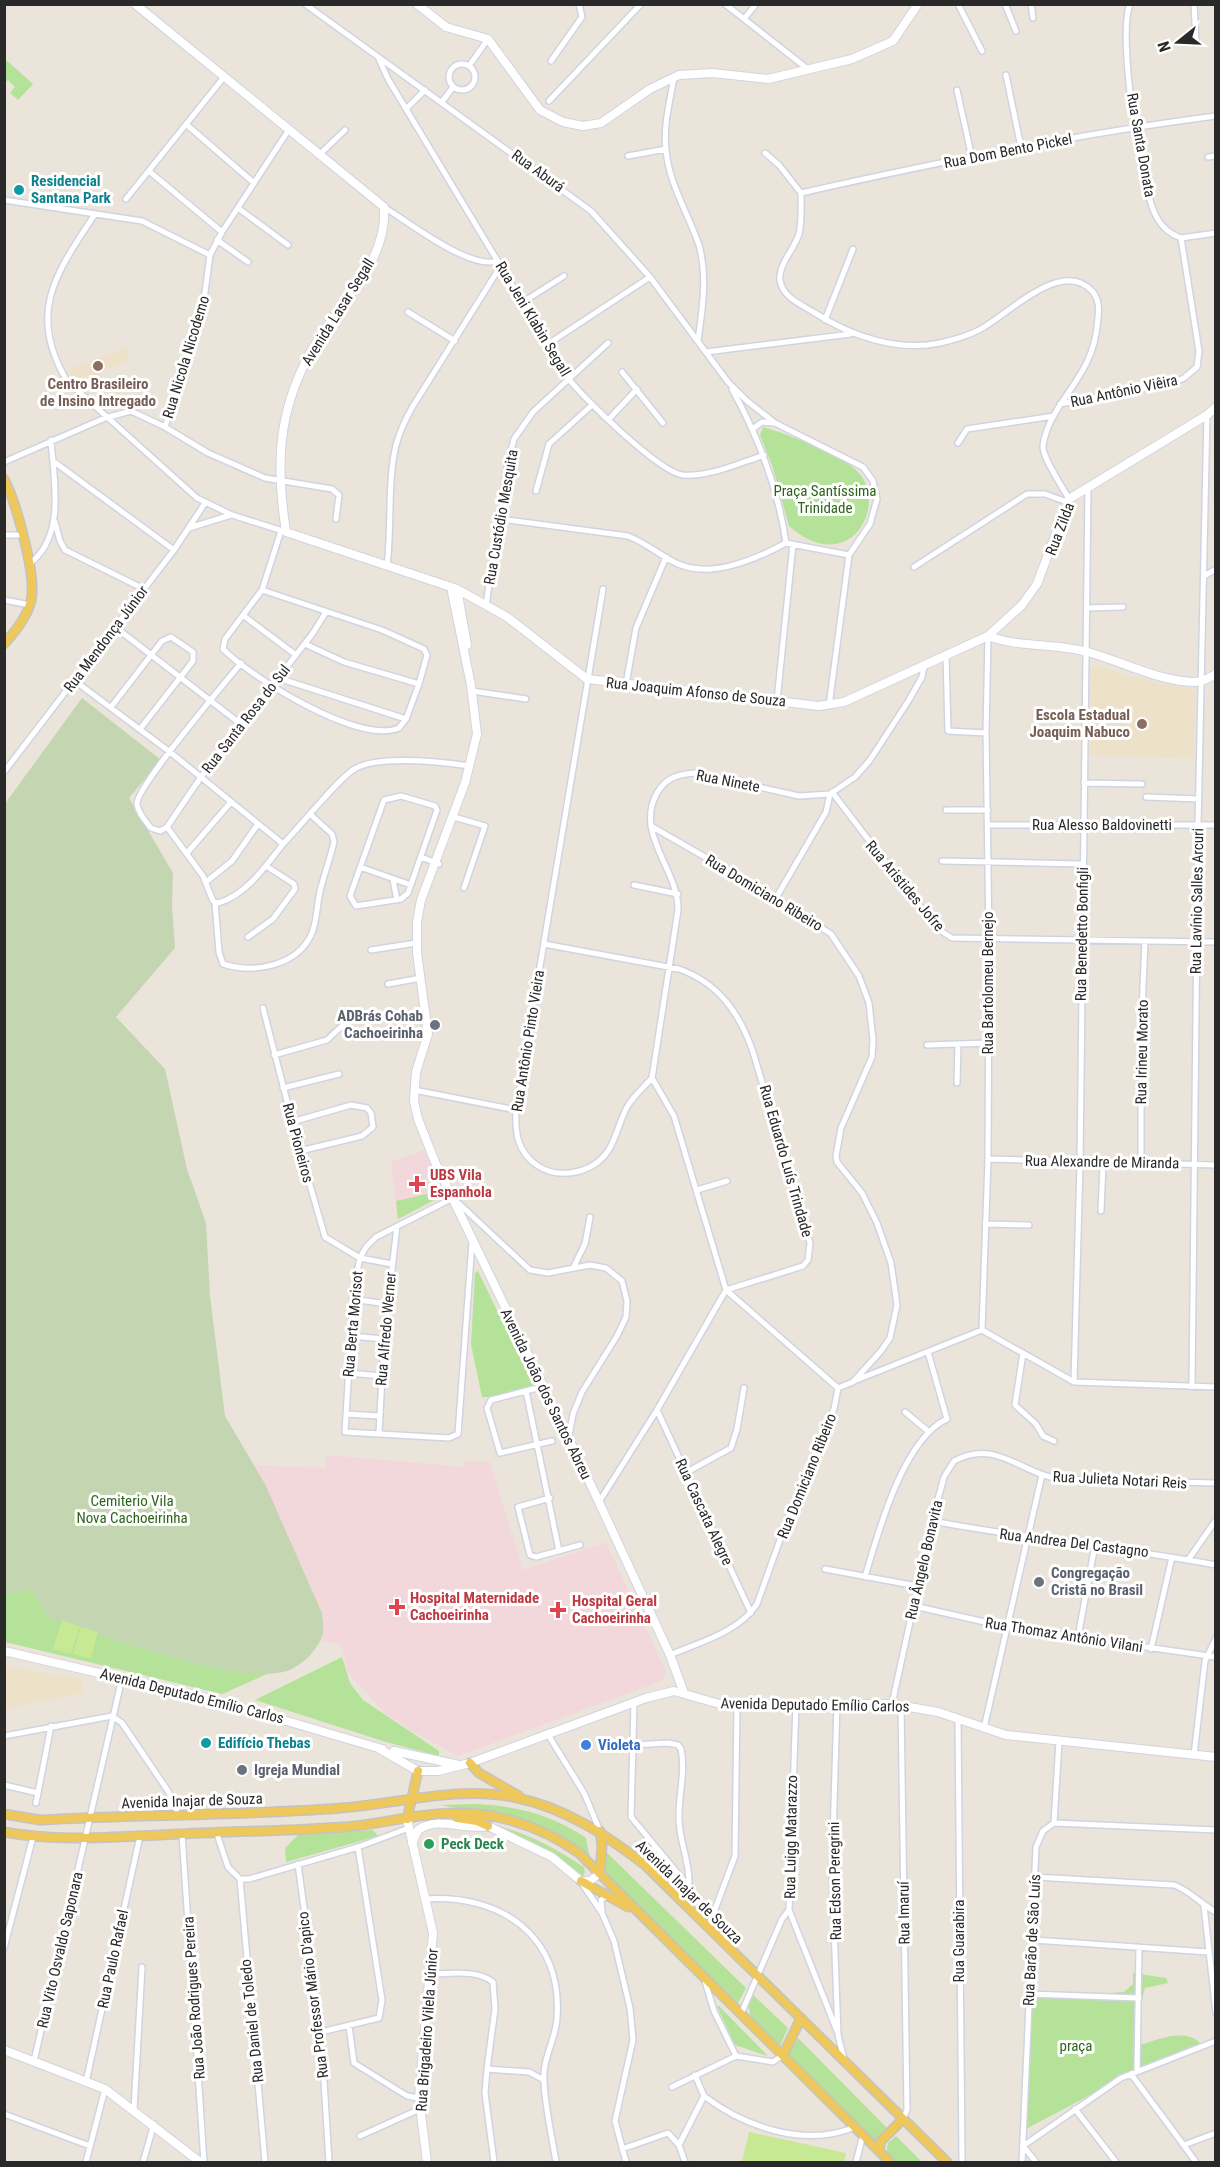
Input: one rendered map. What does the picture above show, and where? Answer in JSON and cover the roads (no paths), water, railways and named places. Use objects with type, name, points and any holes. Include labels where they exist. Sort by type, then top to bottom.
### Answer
[{"type":"main road","points":[[135,4],[384,207]]},
{"type":"main road","points":[[417,4],[446,27],[488,39],[540,110],[575,126],[601,123],[650,89],[674,77],[712,73],[768,79],[852,59],[885,46],[900,33],[918,4]]},
{"type":"main road","name":"Avenida Lasar Segall","points":[[284,532],[280,482],[280,434],[289,397],[309,353],[352,294],[375,253],[384,228],[384,207]]},
{"type":"main road","name":"Rua Zilda","points":[[988,636],[1031,595],[1047,564],[1068,500],[1207,416],[1215,407]]},
{"type":"main road","points":[[4,644],[14,633],[30,605],[32,591],[22,535],[5,482]]},
{"type":"main road","name":"Rua Joaquim Afonso de Souza","points":[[284,532],[454,588],[507,617],[587,679],[829,706],[844,702],[988,636]]},
{"type":"main road","name":"Avenida João dos Santos Abreu","points":[[454,588],[474,691],[479,745],[456,817],[418,910],[416,943],[428,1034],[415,1092],[417,1119],[472,1242],[599,1502],[670,1655],[684,1693]]},
{"type":"main road","points":[[988,636],[1006,642],[1086,652],[1165,677],[1202,682],[1215,674]]},
{"type":"main road","name":"Avenida João dos Santos Abreu","points":[[456,817],[477,734],[474,691]]},
{"type":"main road","name":"Avenida João dos Santos Abreu","points":[[415,1092],[432,1036],[420,948],[420,929],[422,911],[437,863]]},
{"type":"main road","name":"Avenida Deputado Emílio Carlos","points":[[4,1651],[215,1700],[378,1748],[460,1766]]},
{"type":"main road","name":"Avenida Deputado Emílio Carlos","points":[[378,1748],[418,1771],[438,1771],[460,1766],[547,1732],[665,1692],[684,1693],[707,1701],[737,1705],[837,1702],[897,1704],[923,1708],[1006,1735],[1215,1757]]},
{"type":"main road","points":[[470,1762],[479,1773],[525,1800]]},
{"type":"main road","points":[[408,1823],[411,1797],[418,1771]]},
{"type":"main road","name":"Avenida Inajar de Souza","points":[[4,1814],[40,1820],[179,1816],[344,1808],[411,1797],[492,1795],[525,1800],[560,1812],[600,1831],[645,1865],[844,2059],[946,2163]]},
{"type":"main road","points":[[424,1815],[477,1821],[552,1857],[581,1881],[635,1909]]},
{"type":"main road","points":[[4,1832],[35,1837],[85,1838],[217,1834],[408,1823],[424,1815],[482,1815],[534,1827],[557,1838],[579,1853],[890,2163]]},
{"type":"main road","points":[[35,1837],[43,1830],[40,1820]]},
{"type":"main road","name":"Rua Brigadeiro Vilela Júnior","points":[[408,1823],[433,1933],[419,2098],[427,2163]]},
{"type":"main road","points":[[412,1843],[418,1830],[435,1823],[480,1828],[488,1826]]},
{"type":"main road","points":[[581,1881],[590,1881],[600,1873],[602,1846],[600,1831]]},
{"type":"main road","points":[[783,2055],[801,2018]]},
{"type":"main road","points":[[4,2050],[105,2089],[154,2124],[202,2163]]},
{"type":"main road","points":[[879,2151],[881,2141],[903,2119]]},
{"type":"street","points":[[551,61],[582,17],[579,4]]},
{"type":"street","points":[[549,101],[641,4]]},
{"type":"street","points":[[725,4],[809,70]]},
{"type":"street","points":[[744,19],[756,4]]},
{"type":"street","points":[[958,4],[982,51]]},
{"type":"street","points":[[1005,4],[1016,31]]},
{"type":"street","points":[[1031,4],[1033,18]]},
{"type":"street","name":"Rua Santa Donata","points":[[1130,4],[1125,28],[1135,127],[1143,170],[1154,213],[1169,233],[1181,238]]},
{"type":"street","points":[[1194,4],[1196,42]]},
{"type":"street","name":"Rua Aburá","points":[[309,6],[591,211],[650,277],[728,382],[754,428],[774,487],[786,543]]},
{"type":"street","points":[[469,66],[488,39]]},
{"type":"street","name":"Rua Jeni Klabin Segall","points":[[379,57],[388,79],[568,378],[592,405],[659,463],[676,474],[705,472],[764,455]]},
{"type":"street","points":[[461,64],[469,66],[475,76],[471,87],[464,90],[453,87],[449,81],[451,69],[461,64]]},
{"type":"street","points":[[1006,75],[1021,147]]},
{"type":"street","points":[[674,77],[666,123],[666,149],[675,188],[702,258],[704,286],[698,341]]},
{"type":"street","points":[[126,199],[224,78]]},
{"type":"street","points":[[441,102],[453,87]]},
{"type":"street","points":[[406,109],[425,90]]},
{"type":"street","points":[[957,90],[972,158]]},
{"type":"street","name":"Rua Dom Bento Pickel","points":[[801,193],[1021,147],[1215,116]]},
{"type":"street","points":[[187,125],[254,183]]},
{"type":"street","points":[[320,155],[345,130]]},
{"type":"street","name":"Rua Nicola Nicodemo","points":[[165,427],[202,314],[210,255],[222,232],[288,131]]},
{"type":"street","points":[[628,156],[666,149]]},
{"type":"street","points":[[765,153],[779,165],[801,193],[798,235],[780,279],[790,297],[825,320],[853,333],[908,345],[945,342],[981,329],[1035,292],[1054,284],[1074,280],[1085,284],[1098,299],[1097,328],[1087,362],[1060,404],[1043,450],[1068,500]]},
{"type":"street","points":[[1208,157],[1215,156]]},
{"type":"street","points":[[150,172],[222,232]]},
{"type":"street","points":[[4,200],[142,221],[210,255]]},
{"type":"street","points":[[384,207],[440,242],[478,262],[499,264],[455,341],[412,406],[396,446],[387,566]]},
{"type":"street","points":[[238,208],[288,245]]},
{"type":"street","name":"Rua Joaquim Afonso de Souza","points":[[95,214],[58,271],[51,287],[49,333],[58,367],[67,381],[105,418],[205,503],[232,515],[284,532]]},
{"type":"street","points":[[1181,238],[1215,233]]},
{"type":"street","name":"Rua Antônio Viêira","points":[[1060,404],[1173,383],[1184,378],[1197,367],[1199,351],[1181,238]]},
{"type":"street","points":[[217,240],[248,262]]},
{"type":"street","points":[[825,320],[852,249]]},
{"type":"street","points":[[523,302],[564,276]]},
{"type":"street","points":[[548,344],[650,277]]},
{"type":"street","points":[[408,312],[455,341]]},
{"type":"street","points":[[706,352],[853,333]]},
{"type":"street","name":"Rua Custódio Mesquita","points":[[486,605],[514,439],[533,412],[608,343]]},
{"type":"street","points":[[622,372],[663,423]]},
{"type":"street","name":"Rua Aburá","points":[[728,382],[747,402],[775,423],[863,467],[873,481],[877,494],[874,517],[849,555]]},
{"type":"street","points":[[609,419],[637,389]]},
{"type":"street","points":[[536,492],[549,444],[592,405]]},
{"type":"street","points":[[4,462],[105,418],[131,411],[165,427],[225,461],[280,482],[324,486],[337,492],[336,519]]},
{"type":"street","points":[[958,443],[967,429],[1054,416]]},
{"type":"street","name":"Rua Lavínio Salles Arcuri","points":[[1192,1387],[1196,942],[1207,416]]},
{"type":"street","points":[[754,428],[762,422],[775,423]]},
{"type":"street","points":[[51,440],[55,520],[60,541],[65,550],[144,589]]},
{"type":"street","points":[[52,461],[174,550]]},
{"type":"street","name":"Rua Benedetto Bonfigli","points":[[1074,1382],[1080,1163],[1088,487]]},
{"type":"street","points":[[914,567],[1027,494],[1045,494],[1068,500]]},
{"type":"street","name":"Rua Mendonça Júnior","points":[[4,772],[174,550],[205,503]]},
{"type":"street","points":[[189,528],[232,515]]},
{"type":"street","points":[[500,519],[628,536],[690,568],[717,568],[761,555],[786,543],[849,555],[829,706]]},
{"type":"street","points":[[28,564],[39,556],[55,520]]},
{"type":"street","points":[[262,590],[404,639],[427,652],[419,684],[403,726],[395,730],[374,731],[314,710],[241,663],[222,646],[262,590],[284,532]]},
{"type":"street","points":[[4,536],[22,535]]},
{"type":"street","points":[[777,701],[793,544]]},
{"type":"street","points":[[626,684],[636,628],[666,557]]},
{"type":"street","points":[[1204,576],[1215,569]]},
{"type":"street","name":"Rua Antônio Pinto Vieira","points":[[603,589],[516,1110],[515,1131],[518,1142],[532,1162],[544,1169],[557,1173],[580,1171],[591,1166],[609,1150],[631,1101],[652,1078]]},
{"type":"street","points":[[4,600],[30,605]]},
{"type":"street","points":[[1087,608],[1123,607]]},
{"type":"street","name":"Rua Santa Rosa do Sul","points":[[167,827],[201,777],[305,644],[326,612]]},
{"type":"street","points":[[244,616],[296,655]]},
{"type":"street","points":[[115,627],[242,725]]},
{"type":"street","name":"Rua Bartolomeu Bernejo","points":[[982,1330],[988,1159],[989,940],[986,862],[988,810],[986,733],[988,636]]},
{"type":"street","points":[[111,707],[165,639],[171,637],[180,641],[194,656],[181,677],[140,729]]},
{"type":"street","points":[[305,644],[355,666],[419,684]]},
{"type":"street","points":[[946,655],[948,731],[986,733]]},
{"type":"street","points":[[241,663],[170,752],[137,803],[151,828],[160,831],[167,827],[206,882],[215,903],[219,952],[223,964],[263,968],[279,963],[295,953],[312,933],[334,842],[332,834],[311,815]]},
{"type":"street","points":[[776,898],[826,812],[831,793],[855,777],[870,760],[909,700],[922,677],[924,666]]},
{"type":"street","points":[[278,678],[406,719]]},
{"type":"street","points":[[75,681],[170,752],[283,844]]},
{"type":"street","points":[[474,691],[526,699]]},
{"type":"street","points":[[215,903],[232,898],[266,866],[283,844],[349,772],[362,766],[420,760],[470,766]]},
{"type":"street","name":"Rua Ninete","points":[[678,894],[656,846],[651,826],[654,797],[668,780],[681,774],[717,776],[800,796],[831,793]]},
{"type":"street","points":[[1084,783],[1142,784]]},
{"type":"street","name":"Rua Aristides Jofre","points":[[831,793],[934,927],[952,938],[1215,942]]},
{"type":"street","points":[[389,797],[410,797],[437,808],[421,857],[406,897],[356,906],[350,896],[384,800],[389,797]]},
{"type":"street","points":[[1146,797],[1199,799]]},
{"type":"street","points":[[187,853],[231,802]]},
{"type":"street","points":[[946,810],[988,810]]},
{"type":"street","points":[[456,817],[484,826],[464,888]]},
{"type":"street","points":[[206,882],[232,861],[258,824]]},
{"type":"street","name":"Rua Alesso Baldovinetti","points":[[988,825],[1215,825]]},
{"type":"street","name":"Rua Domiciano Ribeiro","points":[[651,826],[776,898],[831,934],[846,953],[859,976],[872,1020],[872,1057],[841,1128],[836,1155],[837,1162],[862,1193],[877,1223],[891,1263],[897,1305],[890,1338],[853,1382],[838,1388],[832,1415],[791,1509],[762,1592],[751,1613],[735,1626],[670,1655]]},
{"type":"street","points":[[421,857],[437,863]]},
{"type":"street","points":[[942,861],[1083,864]]},
{"type":"street","points":[[248,937],[273,919],[295,889],[294,884],[266,866]]},
{"type":"street","points":[[360,867],[411,885]]},
{"type":"street","points":[[393,880],[397,900]]},
{"type":"street","points":[[634,885],[678,894],[652,1078],[674,1116],[726,1290],[838,1388]]},
{"type":"street","name":"Rua Irineu Morato","points":[[1141,1163],[1141,1033],[1145,942]]},
{"type":"street","points":[[371,950],[416,943]]},
{"type":"street","name":"Rua Eduardo Luís Trindade","points":[[544,944],[694,974],[712,987],[736,1013],[746,1032],[810,1242],[808,1260],[803,1266],[726,1290]]},
{"type":"street","points":[[388,984],[421,978]]},
{"type":"street","name":"Rua Pioneiros","points":[[263,1008],[325,1237],[360,1258]]},
{"type":"street","points":[[394,1018],[427,1017]]},
{"type":"street","points":[[274,1054],[327,1040],[344,1024]]},
{"type":"street","points":[[927,1045],[989,1043]]},
{"type":"street","points":[[957,1083],[958,1044]]},
{"type":"street","points":[[283,1088],[339,1074]]},
{"type":"street","points":[[415,1092],[516,1110]]},
{"type":"street","points":[[292,1122],[351,1106],[366,1108],[371,1113],[373,1127],[362,1136],[300,1151]]},
{"type":"street","name":"Rua Alexandre de Miranda","points":[[988,1159],[1103,1164],[1215,1165]]},
{"type":"street","points":[[1101,1211],[1103,1164]]},
{"type":"street","points":[[697,1190],[727,1181]]},
{"type":"street","points":[[453,1198],[530,1270],[548,1273],[574,1266],[599,1266],[618,1276],[626,1290],[627,1310],[622,1328],[582,1392],[573,1414],[568,1438]]},
{"type":"street","name":"Rua Berta Morisot","points":[[379,1433],[345,1432],[352,1299],[360,1258],[366,1247],[376,1238],[453,1198]]},
{"type":"street","points":[[574,1266],[585,1244],[590,1217]]},
{"type":"street","points":[[985,1224],[1029,1226]]},
{"type":"street","name":"Rua Alfredo Werner","points":[[379,1433],[387,1304],[397,1226]]},
{"type":"street","points":[[379,1433],[449,1437],[457,1435],[459,1431],[472,1242]]},
{"type":"street","points":[[360,1258],[392,1264]]},
{"type":"street","points":[[599,1502],[657,1410],[726,1290]]},
{"type":"street","points":[[352,1299],[387,1304]]},
{"type":"street","points":[[853,1382],[982,1330],[1074,1382],[1215,1387]]},
{"type":"street","points":[[350,1336],[384,1339]]},
{"type":"street","points":[[865,1577],[879,1528],[892,1494],[928,1431],[947,1419],[928,1352]]},
{"type":"street","points":[[1023,1353],[1015,1405],[1036,1424],[1043,1436],[1054,1441]]},
{"type":"street","points":[[348,1373],[382,1376]]},
{"type":"street","points":[[541,1387],[491,1400],[487,1408],[500,1453],[552,1441]]},
{"type":"street","points":[[687,1472],[731,1448],[738,1429],[744,1388]]},
{"type":"street","points":[[526,1392],[550,1498],[559,1551]]},
{"type":"street","name":"Rua Cascata Alegre","points":[[657,1410],[751,1613]]},
{"type":"street","points":[[905,1412],[928,1431]]},
{"type":"street","points":[[346,1414],[380,1416]]},
{"type":"street","name":"Rua Ângelo Bonavita","points":[[897,1704],[917,1587],[944,1477],[954,1461],[970,1453],[994,1454]]},
{"type":"street","name":"Rua Julieta Notari Reis","points":[[994,1454],[1042,1475],[1085,1481],[1215,1484]]},
{"type":"street","points":[[984,1728],[1025,1538],[1042,1475]]},
{"type":"street","points":[[550,1498],[520,1506],[518,1510],[531,1557],[580,1545]]},
{"type":"street","points":[[1188,1560],[1215,1520]]},
{"type":"street","name":"Rua Andrea Del Castagno","points":[[932,1521],[1025,1538],[1095,1545],[1215,1565]]},
{"type":"street","points":[[1078,1638],[1095,1545]]},
{"type":"street","points":[[1151,1649],[1172,1557]]},
{"type":"street","points":[[825,1569],[917,1587]]},
{"type":"street","name":"Rua Thomaz Antônio Vilani","points":[[914,1606],[1007,1627],[1215,1657]]},
{"type":"street","points":[[1194,1755],[1206,1656],[1215,1638]]},
{"type":"street","points":[[85,1838],[122,1678]]},
{"type":"street","points":[[634,1702],[631,1817],[654,1848],[690,1888]]},
{"type":"street","name":"Rua Edson Peregrini","points":[[837,1702],[832,1872],[838,2035],[844,2059]]},
{"type":"street","name":"Rua Luigg Matarazzo","points":[[796,1703],[789,1910],[838,2035]]},
{"type":"street","name":"Rua Imaruí","points":[[897,1704],[907,2110],[903,2119]]},
{"type":"street","points":[[708,1928],[735,1856],[737,1705]]},
{"type":"street","points":[[4,1736],[51,1725],[112,1716],[122,1723],[168,1791],[179,1816]]},
{"type":"street","name":"Rua Guarabira","points":[[958,1719],[962,2163]]},
{"type":"street","points":[[36,1803],[51,1725]]},
{"type":"street","points":[[547,1732],[584,1793],[600,1831]]},
{"type":"street","points":[[1059,1741],[1054,1823],[1215,1830]]},
{"type":"street","points":[[633,1745],[668,1743],[678,1745],[681,1749],[679,1822],[688,1864],[690,1888],[684,1904]]},
{"type":"street","points":[[4,1785],[39,1793]]},
{"type":"street","points":[[217,1834],[228,1867],[240,1879],[257,1877],[358,1846],[408,1823]]},
{"type":"street","name":"Rua Barão de São Luís","points":[[1022,2163],[1037,1839],[1054,1823]]},
{"type":"street","name":"Rua João Rodrigues Pereira","points":[[182,1834],[202,2163]]},
{"type":"street","name":"Rua Paulo Rafael","points":[[86,2082],[140,1836]]},
{"type":"street","points":[[4,1948],[35,1837]]},
{"type":"street","name":"Rua Vito Osvaldo Saponara","points":[[34,2061],[85,1838]]},
{"type":"street","points":[[321,2032],[379,2018],[382,2008],[358,1846]]},
{"type":"street","points":[[645,1865],[654,1848]]},
{"type":"street","name":"Rua Professor Mário D'apico","points":[[298,1864],[321,2032],[329,2163]]},
{"type":"street","points":[[1035,1876],[1174,1885],[1188,1891],[1204,1906],[1215,1912]]},
{"type":"street","name":"Rua Daniel de Toledo","points":[[240,1879],[264,2163]]},
{"type":"street","points":[[581,1881],[602,1913],[614,1941],[633,2028],[631,2049],[615,2121],[626,2163]]},
{"type":"street","points":[[602,1913],[601,1900],[607,1896]]},
{"type":"street","points":[[425,1899],[465,1899],[482,1904],[525,1927],[537,1940],[552,1968],[558,2003],[557,2022],[544,2080],[556,2163]]},
{"type":"street","points":[[1204,1906],[1215,2013]]},
{"type":"street","points":[[741,2014],[782,1919],[789,1910]]},
{"type":"street","points":[[1034,1940],[1208,1952]]},
{"type":"street","points":[[1139,1947],[1139,1998],[1134,2072],[1196,2163]]},
{"type":"street","points":[[134,2110],[141,1966]]},
{"type":"street","points":[[430,1974],[473,1974],[485,1976],[493,1982],[495,2009],[487,2069],[486,2104],[494,2163]]},
{"type":"street","points":[[704,1977],[714,2011],[736,2055]]},
{"type":"street","points":[[1030,1994],[1139,1998]]},
{"type":"street","points":[[349,2026],[354,2063],[407,2096],[419,2098]]},
{"type":"street","points":[[1036,2163],[1023,2146],[1074,2109],[1134,2072],[1215,2041]]},
{"type":"street","points":[[672,2087],[736,2055],[773,2062],[783,2055]]},
{"type":"street","points":[[487,2069],[530,2072],[544,2080]]},
{"type":"street","points":[[695,2075],[704,2096],[735,2116],[761,2127],[818,2135],[855,2127]]},
{"type":"street","points":[[86,2163],[105,2089]]},
{"type":"street","points":[[679,2145],[704,2096]]},
{"type":"street","points":[[360,2136],[420,2109]]},
{"type":"street","points":[[1074,2109],[1116,2163]]},
{"type":"street","points":[[4,2114],[90,2146]]},
{"type":"street","points":[[143,2163],[154,2124]]},
{"type":"street","points":[[1184,2145],[1215,2133]]},
{"type":"street","points":[[622,2149],[662,2134],[671,2135],[679,2145],[685,2163]]},
{"type":"street","points":[[857,2159],[863,2135]]},
{"type":"street","points":[[857,2159],[872,2144]]},
{"type":"place","name":"Residencial Santana Park","points":[[19,190]]},
{"type":"place","name":"Centro Brasileiro de Insino Intregado","points":[[98,366]]},
{"type":"place","name":"Escola Estadual Joaquim Nabuco","points":[[1142,724]]},
{"type":"place","name":"ADBrás Cohab Cachoeirinha","points":[[435,1025]]},
{"type":"place","name":"UBS Vila Espanhola","points":[[417,1184]]},
{"type":"place","name":"Congregação Cristã no Brasil","points":[[1039,1582]]},
{"type":"place","name":"Hospital Maternidade Cachoeirinha","points":[[397,1607]]},
{"type":"place","name":"Hospital Geral Cachoeirinha","points":[[558,1610]]},
{"type":"place","name":"Edifício Thebas","points":[[206,1743]]},
{"type":"place","name":"Violeta","points":[[586,1745]]},
{"type":"place","name":"Igreja Mundial","points":[[242,1770]]},
{"type":"place","name":"Peck Deck","points":[[429,1844]]},
{"type":"park label","name":"Praça Santíssima Trinidade","points":[[825,500]]},
{"type":"park label","name":"Cemiterio Vila Nova Cachoeirinha","points":[[132,1510]]},
{"type":"park label","name":"praça","points":[[1076,2046]]}]
